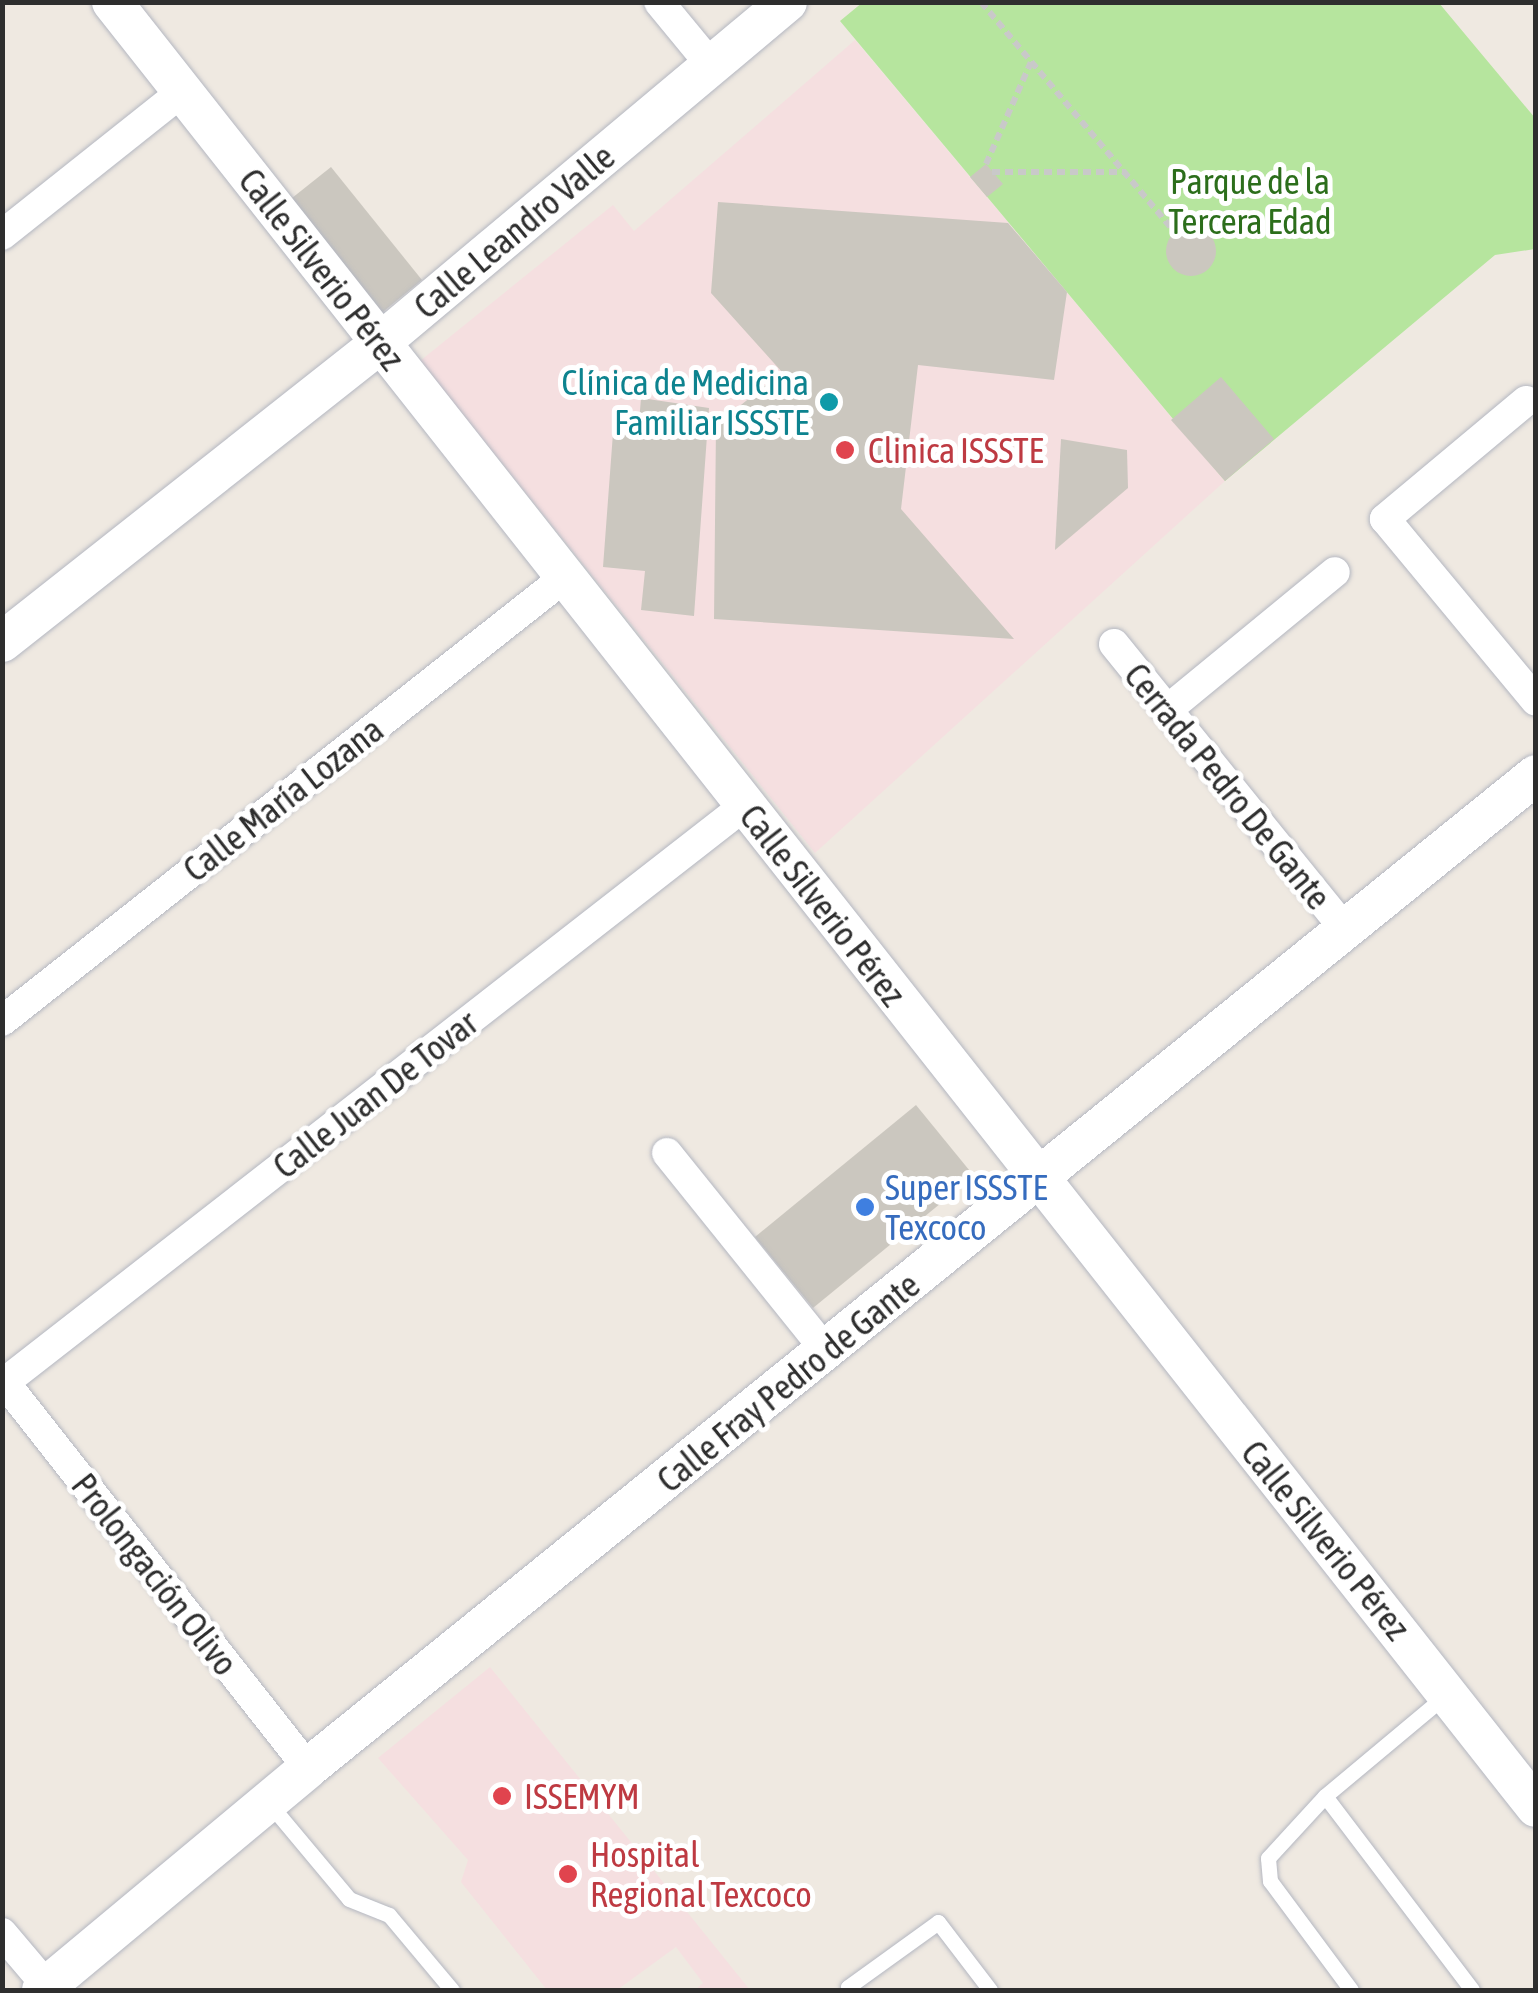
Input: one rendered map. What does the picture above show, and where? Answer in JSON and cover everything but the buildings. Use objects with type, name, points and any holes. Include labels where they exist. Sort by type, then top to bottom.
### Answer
[{"type":"main road","name":"Calle Silverio Pérez","points":[[112,2],[1536,1806]]},
{"type":"main road","name":"Calle Leandro Valle","points":[[2,642],[380,344],[787,2]]},
{"type":"main road","name":"Calle Fray Pedro de Gante","points":[[45,1988],[308,1768],[1536,775]]},
{"type":"street","points":[[659,2],[711,65]]},
{"type":"street","points":[[2,236],[182,92]]},
{"type":"street","points":[[1526,401],[1385,519],[1536,701]]},
{"type":"street","points":[[1166,710],[1335,572]]},
{"type":"street","name":"Calle María Lozana","points":[[2,1021],[564,578]]},
{"type":"street","name":"Cerrada Pedro De Gante","points":[[1114,644],[1343,928]]},
{"type":"street","name":"Calle Juan De Tovar","points":[[4,1380],[744,806]]},
{"type":"street","points":[[667,1153],[826,1351]]},
{"type":"street","name":"Prolongación Olivo","points":[[4,1380],[308,1768]]},
{"type":"street","points":[[2,1933],[45,1988]]},
{"type":"lane","points":[[1351,1990],[1270,1880],[1268,1858],[1325,1796],[1448,1694]]},
{"type":"lane","points":[[1325,1796],[1472,1990]]},
{"type":"lane","points":[[268,1802],[349,1899],[388,1915],[452,1990]]},
{"type":"lane","points":[[851,1990],[848,1987],[938,1922],[990,1990]]},
{"type":"path","points":[[981,2],[1175,232]]},
{"type":"path","points":[[986,164],[1031,62]]},
{"type":"path","points":[[992,172],[1124,172]]},
{"type":"shaded area","name":"Clinica ISSSTE","points":[[855,40],[1225,481],[815,853],[420,361],[613,205],[634,231]]},
{"type":"shaded area","name":"ISSEMYM","points":[[490,1667],[750,1990],[695,1990],[703,1983],[676,1947],[617,1990],[547,1990],[461,1882],[468,1860],[378,1758]]},
{"type":"green space","name":"Parque de la Tercera Edad","points":[[863,2],[1439,3],[1535,118],[1535,249],[1495,255],[1225,481],[840,21]]},
{"type":"place","name":"Clínica de Medicina Familiar ISSSTE","points":[[829,402]]},
{"type":"place","name":"Clinica ISSSTE","points":[[845,450]]},
{"type":"place","name":"Super ISSSTE Texcoco","points":[[865,1207]]},
{"type":"place","name":"ISSEMYM","points":[[502,1796]]},
{"type":"place","name":"Hospital Regional Texcoco","points":[[568,1874]]}]
